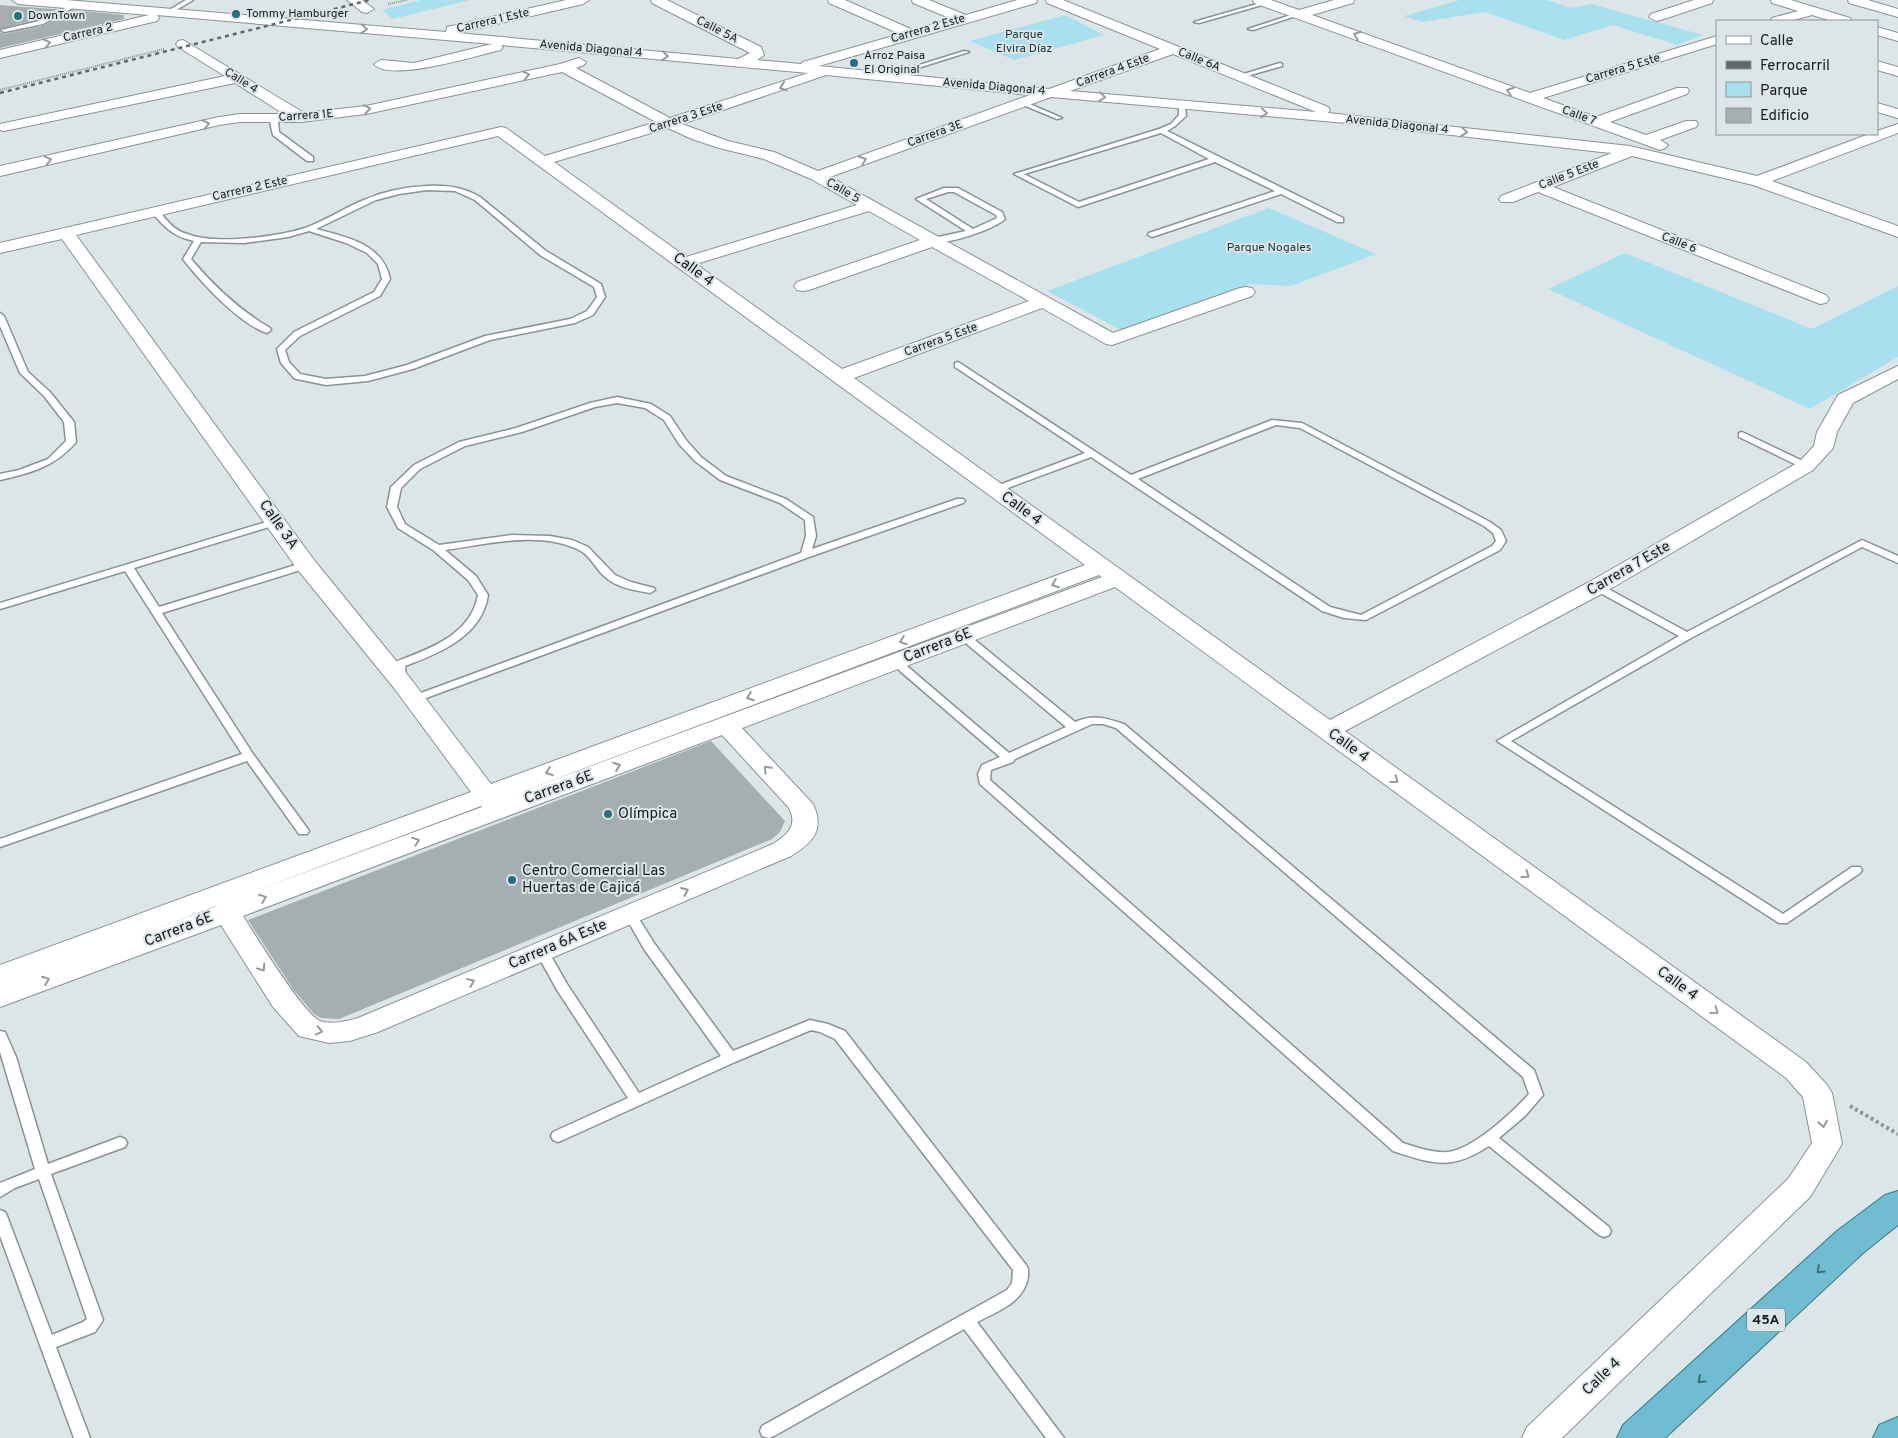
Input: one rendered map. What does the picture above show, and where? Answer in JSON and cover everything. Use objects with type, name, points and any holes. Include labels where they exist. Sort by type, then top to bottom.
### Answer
[{"type":"highway","name":"45A","points":[[1637,1438],[1850,1242],[1898,1205]]},
{"type":"highway","points":[[1850,1242],[1898,1220]]},
{"type":"highway","points":[[1893,1438],[1898,1435]]},
{"type":"street","name":"Avenida Diagonal 4","points":[[18,0],[433,35],[1054,92],[1182,106],[1346,119],[1602,147],[1638,143]]},
{"type":"street","points":[[353,0],[367,9]]},
{"type":"street","name":"Carrera 1 Este","points":[[433,35],[583,0]]},
{"type":"street","name":"Calle 5A","points":[[657,0],[756,50],[757,55],[740,63]]},
{"type":"street","points":[[834,0],[911,34]]},
{"type":"street","points":[[918,0],[964,19]]},
{"type":"street","name":"Carrera 2 Este","points":[[796,68],[1031,0]]},
{"type":"street","name":"Calle 6A","points":[[1052,0],[1346,119]]},
{"type":"street","points":[[1299,14],[1348,0]]},
{"type":"street","points":[[1667,0],[1688,6]]},
{"type":"street","points":[[1656,17],[1707,0]]},
{"type":"street","points":[[1777,0],[1842,20]]},
{"type":"street","points":[[1854,0],[1898,13]]},
{"type":"street","name":"Calle 7","points":[[1266,1],[1595,122],[1638,143],[1758,181],[1898,232]]},
{"type":"street","points":[[1780,20],[1811,11]]},
{"type":"street","name":"Carrera 2","points":[[0,54],[172,12]]},
{"type":"street","points":[[1878,31],[1898,38]]},
{"type":"street","name":"Carrera 5 Este","points":[[1528,98],[1716,40]]},
{"type":"street","points":[[380,64],[409,67],[438,62],[510,42]]},
{"type":"street","name":"Calle 4","points":[[183,44],[300,118]]},
{"type":"street","name":"Carrera 4 Este","points":[[1054,92],[1173,49]]},
{"type":"street","name":"Carrera 1E","points":[[0,171],[219,121],[240,118],[300,118],[366,110],[564,67],[610,51]]},
{"type":"street","points":[[1878,65],[1898,72]]},
{"type":"street","name":"Calle 5","points":[[564,67],[669,124],[724,145],[769,155],[817,176],[1112,340],[1246,292]]},
{"type":"street","name":"Carrera 3 Este","points":[[543,162],[669,124],[829,72]]},
{"type":"street","points":[[4,127],[236,78]]},
{"type":"street","points":[[1595,122],[1682,91]]},
{"type":"street","name":"Carrera 3E","points":[[817,176],[1054,92]]},
{"type":"street","points":[[1878,107],[1898,114]]},
{"type":"street","points":[[1638,143],[1691,124]]},
{"type":"street","points":[[1758,181],[1898,128]]},
{"type":"street","name":"Carrera 2 Este","points":[[0,248],[501,131]]},
{"type":"street","name":"Calle 4","points":[[501,131],[1796,1070],[1817,1094],[1827,1144],[1799,1188],[1539,1438]]},
{"type":"street","points":[[1846,135],[1863,141]]},
{"type":"street","name":"Calle 5 Este","points":[[1507,199],[1638,143]]},
{"type":"street","name":"Calle 6","points":[[1539,186],[1820,299]]},
{"type":"street","points":[[682,263],[869,206]]},
{"type":"street","name":"Calle 3A","points":[[66,232],[306,565],[408,691],[492,803]]},
{"type":"street","points":[[803,286],[932,241]]},
{"type":"street","name":"Carrera 5 Este","points":[[839,377],[1042,302]]},
{"type":"street","name":"Carrera 7 Este","points":[[1327,731],[1598,588],[1806,466],[1823,448],[1831,423],[1845,399],[1898,372]]},
{"type":"street","name":"Carrera 6E","points":[[0,976],[492,803],[726,725],[966,636],[1109,573]]},
{"type":"street","name":"Carrera 6E","points":[[0,997],[226,912],[492,803],[1109,573]]},
{"type":"street","name":"Carrera 6A Este","points":[[226,912],[283,1000],[309,1029],[328,1033],[350,1031],[368,1025],[782,850],[797,841],[805,830],[807,816],[800,804],[726,725]]},
{"type":"lane","points":[[172,12],[190,0]]},
{"type":"lane","points":[[1197,22],[1266,1]]},
{"type":"lane","points":[[4,30],[41,22],[75,5]]},
{"type":"lane","points":[[1251,30],[1299,14]]},
{"type":"lane","points":[[884,77],[966,52]]},
{"type":"lane","points":[[1240,76],[1280,65]]},
{"type":"lane","points":[[1023,103],[1059,118]]},
{"type":"lane","points":[[1182,106],[1183,116],[1173,126],[1162,131],[1018,174],[1078,205],[1216,159]]},
{"type":"lane","points":[[277,119],[274,122],[276,133],[310,159]]},
{"type":"lane","points":[[1162,131],[1280,192],[1340,220]]},
{"type":"lane","points":[[160,211],[160,216],[172,231],[199,239],[264,240],[309,229],[380,196],[402,191],[431,188],[458,189],[473,194],[543,253],[598,286],[601,297],[590,313],[572,321],[488,338],[410,367],[366,379],[326,382],[297,376],[284,364],[281,349],[297,334],[377,294],[386,279],[381,262],[361,247],[335,236],[309,229]]},
{"type":"lane","points":[[932,241],[972,232],[990,227],[1000,219],[1000,214],[955,190],[947,190],[920,199],[972,232]]},
{"type":"lane","points":[[1152,235],[1280,192]]},
{"type":"lane","points":[[199,239],[187,259],[202,277],[241,314],[267,330]]},
{"type":"lane","points":[[0,316],[24,373],[48,394],[69,422],[71,442],[51,461],[22,472],[0,477]]},
{"type":"lane","points":[[958,366],[1326,609],[1344,615],[1362,618],[1496,548],[1501,541],[1496,532],[1487,524],[1302,426],[1288,423],[1275,422],[1130,479]]},
{"type":"lane","points":[[804,555],[811,536],[810,519],[783,502],[723,478],[687,448],[668,418],[648,406],[618,400],[593,405],[519,430],[462,444],[417,467],[396,487],[392,507],[401,526],[437,548],[472,578],[483,595],[479,613],[464,631],[443,646],[399,664],[408,691],[804,555],[960,501]]},
{"type":"lane","points":[[1742,435],[1806,466]]},
{"type":"lane","points":[[994,490],[1092,453]]},
{"type":"lane","points":[[0,606],[276,522]]},
{"type":"lane","points":[[437,548],[535,538],[563,541],[585,549],[609,576],[626,584],[650,590]]},
{"type":"lane","points":[[1856,870],[1783,920],[1503,742],[1687,636],[1862,543],[1898,560]]},
{"type":"lane","points":[[157,611],[306,565]]},
{"type":"lane","points":[[128,567],[250,756],[303,831]]},
{"type":"lane","points":[[1598,588],[1687,636]]},
{"type":"lane","points":[[966,636],[1074,727]]},
{"type":"lane","points":[[899,660],[904,669],[1009,759]]},
{"type":"lane","points":[[1090,720],[1104,721],[1120,726],[1529,1074],[1536,1095],[1527,1106],[1489,1138],[1454,1157],[1431,1157],[1398,1147],[984,781],[986,768],[1009,759],[1090,720]]},
{"type":"lane","points":[[0,843],[250,756]]},
{"type":"lane","points":[[630,914],[649,946],[730,1058]]},
{"type":"lane","points":[[542,952],[562,987],[636,1100]]},
{"type":"lane","points":[[558,1136],[730,1058],[810,1025],[823,1027],[840,1035],[1022,1269],[1019,1285],[1012,1295],[768,1431]]},
{"type":"lane","points":[[0,1036],[9,1057],[43,1171],[95,1320],[89,1327],[46,1344]]},
{"type":"lane","points":[[1489,1138],[1604,1231]]},
{"type":"lane","points":[[0,1191],[10,1184],[120,1143]]},
{"type":"lane","points":[[0,1216],[82,1438]]},
{"type":"lane","points":[[967,1321],[1056,1438]]},
{"type":"path","points":[[0,90],[183,44]]},
{"type":"path","points":[[1817,1094],[1842,1101],[1898,1134]]},
{"type":"green space","points":[[421,0],[470,0],[393,19],[382,10]]},
{"type":"green space","points":[[1460,0],[1547,0],[1572,8],[1591,4],[1703,35],[1677,45],[1613,25],[1564,40],[1485,12],[1422,22],[1404,16]]},
{"type":"green space","name":"Parque Elvira Díaz","points":[[1065,15],[1104,35],[1014,60],[970,41]]},
{"type":"green space","name":"Parque Nogales","points":[[1269,208],[1376,254],[1291,286],[1250,284],[1125,332],[1047,291]]},
{"type":"green space","points":[[1625,253],[1812,329],[1898,286],[1898,357],[1810,409],[1548,289]]},
{"type":"building","name":"DownTown","points":[[0,5],[58,9],[38,19],[0,29]]},
{"type":"building","points":[[72,10],[124,15],[124,19],[0,48],[0,32],[4,34],[43,26]]},
{"type":"building","name":"Centro Comercial Las Huertas de Cajicá","points":[[711,741],[785,821],[780,832],[772,839],[339,1019],[321,1018],[314,1014],[293,989],[248,920]]},
{"type":"railway","points":[[0,93],[370,0]]},
{"type":"place","name":"Tommy Hamburger","points":[[236,14]]},
{"type":"place","name":"DownTown","points":[[18,16]]},
{"type":"place","name":"Arroz Paisa El Original","points":[[854,63]]},
{"type":"place","name":"Olímpica","points":[[608,814]]},
{"type":"place","name":"Centro Comercial Las Huertas de Cajicá","points":[[512,880]]}]
